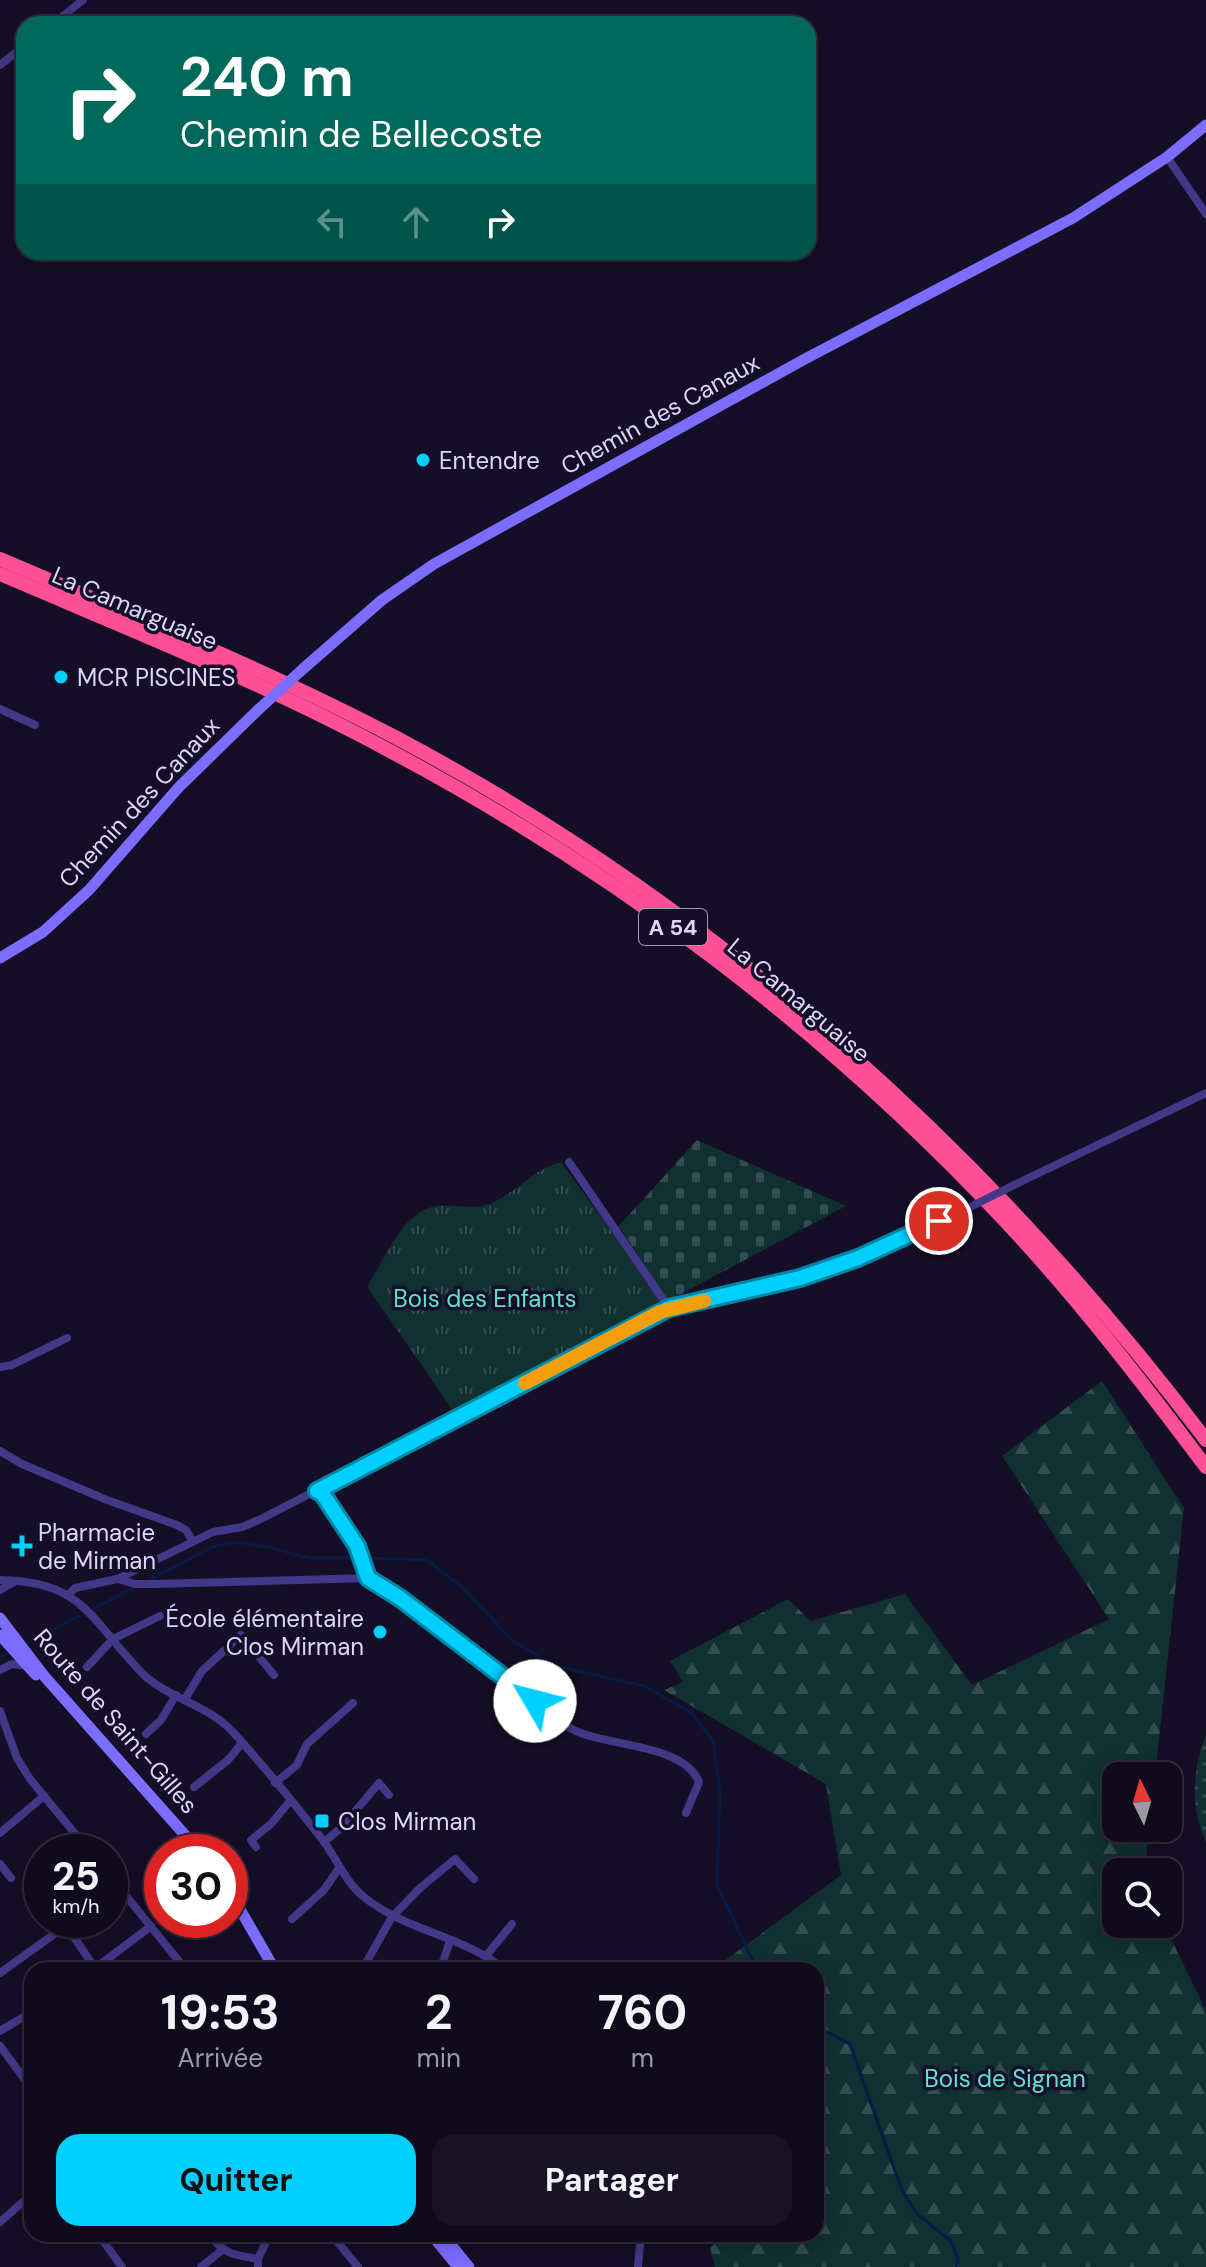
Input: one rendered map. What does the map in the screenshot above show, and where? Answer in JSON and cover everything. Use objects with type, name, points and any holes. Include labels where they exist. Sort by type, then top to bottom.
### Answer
[{"type":"highway","name":"La Camarguaise","points":[[0,559],[257,669],[396,737],[516,806],[681,916],[797,1006],[934,1129],[1055,1256],[1206,1437]]},
{"type":"highway","name":"La Camarguaise","points":[[0,574],[249,681],[333,721],[459,789],[617,887],[733,973],[860,1079],[1007,1223],[1079,1305],[1206,1467]]},
{"type":"highway","points":[[1079,1305],[1128,1374]]},
{"type":"main road","name":"Chemin des Canaux","points":[[0,958],[43,932],[89,890],[179,787],[259,709],[382,600],[453,553],[803,360],[1073,218],[1167,157],[1206,125]]},
{"type":"main road","name":"Route de Saint-Gilles","points":[[0,1618],[45,1677],[184,1834]]},
{"type":"main road","name":"Route de Saint-Gilles","points":[[0,1635],[177,1834]]},
{"type":"main road","points":[[248,1925],[268,1962]]},
{"type":"main road","points":[[248,1930],[267,1962]]},
{"type":"main road","points":[[439,2242],[458,2267]]},
{"type":"main road","points":[[441,2242],[452,2254],[458,2253]]},
{"type":"main road","points":[[449,2242],[469,2267]]},
{"type":"street","points":[[63,16],[83,0]]},
{"type":"street","points":[[0,65],[16,52]]},
{"type":"street","points":[[1167,157],[1206,214]]},
{"type":"street","points":[[0,709],[35,725]]},
{"type":"street","points":[[69,1594],[75,1588],[117,1579],[192,1540],[252,1523],[669,1308],[800,1278],[858,1258],[1206,1093]]},
{"type":"street","points":[[569,1162],[669,1308]]},
{"type":"street","points":[[0,1367],[12,1365],[67,1338]]},
{"type":"street","points":[[0,1451],[22,1464],[107,1500],[177,1525],[186,1530],[192,1540]]},
{"type":"street","points":[[317,1491],[322,1493],[357,1546],[368,1578]]},
{"type":"street","points":[[117,1579],[135,1584],[154,1584],[368,1578],[400,1598],[573,1730],[641,1748],[686,1765],[696,1774],[699,1782],[686,1813]]},
{"type":"street","points":[[0,1580],[46,1584],[69,1594],[142,1673],[159,1686],[203,1707],[230,1729],[324,1842],[339,1868],[362,1896],[392,1917],[494,1962]]},
{"type":"street","points":[[0,1590],[22,1580]]},
{"type":"street","points":[[87,1667],[113,1639],[160,1616]]},
{"type":"street","points":[[146,1734],[202,1671],[241,1635],[274,1675]]},
{"type":"street","points":[[0,1670],[12,1664],[28,1666]]},
{"type":"street","points":[[275,1783],[297,1765],[307,1744],[353,1703]]},
{"type":"street","points":[[0,1711],[17,1758],[75,1834]]},
{"type":"street","points":[[194,1787],[228,1760],[242,1743]]},
{"type":"street","points":[[324,1842],[342,1827],[379,1783],[389,1795]]},
{"type":"street","points":[[0,1833],[44,1796]]},
{"type":"street","points":[[256,1847],[251,1840],[271,1824],[290,1801]]},
{"type":"street","points":[[367,1962],[392,1917],[455,1859],[474,1879]]},
{"type":"street","points":[[0,1864],[11,1878]]},
{"type":"street","points":[[292,1919],[324,1890],[339,1868]]},
{"type":"street","points":[[128,1898],[144,1917]]},
{"type":"street","points":[[486,1956],[512,1924]]},
{"type":"street","points":[[0,1973],[60,1930],[69,1930],[89,1962]]},
{"type":"street","points":[[102,1962],[144,1931]]},
{"type":"street","points":[[161,1938],[180,1962]]},
{"type":"street","points":[[443,1962],[450,1941]]},
{"type":"street","points":[[0,2031],[24,2017]]},
{"type":"street","points":[[0,2046],[24,2078]]},
{"type":"street","points":[[0,2222],[24,2201]]},
{"type":"street","points":[[104,2242],[122,2267]]},
{"type":"street","points":[[215,2242],[232,2255],[258,2263],[267,2242]]},
{"type":"street","points":[[338,2242],[358,2267]]},
{"type":"street","points":[[638,2267],[640,2242]]},
{"type":"street","points":[[201,2267],[222,2250]]},
{"type":"green space","points":[[697,1140],[846,1206],[668,1301],[619,1226]]},
{"type":"green space","name":"Bois des Enfants","points":[[561,1162],[665,1305],[461,1413],[454,1412],[368,1288],[369,1284],[396,1237],[424,1210],[436,1206],[485,1205]]},
{"type":"green space","name":"Bois de Signan","points":[[1102,1381],[1184,1508],[1157,1762],[1102,1762],[1102,1842],[1148,1842],[1146,1858],[1102,1858],[1102,1938],[1171,1938],[1206,2011],[1206,2267],[715,2267],[710,2248],[717,2242],[824,2242],[824,1962],[723,1962],[841,1875],[826,1784],[664,1690],[683,1682],[670,1661],[788,1599],[811,1621],[905,1594],[972,1685],[1109,1619],[1002,1456]]},
{"type":"green space","points":[[1206,1735],[1206,1842],[1197,1816],[1195,1788],[1198,1761]]},
{"type":"waterway","points":[[147,1581],[212,1547],[235,1542],[309,1558],[352,1558]]},
{"type":"waterway","points":[[369,1558],[427,1560],[463,1588],[513,1641],[555,1666],[644,1686],[692,1713],[713,1741],[720,1790],[717,1885],[754,1962]]},
{"type":"waterway","points":[[93,1609],[137,1586]]},
{"type":"waterway","points":[[26,1644],[79,1616]]},
{"type":"waterway","points":[[0,1657],[10,1652]]},
{"type":"waterway","points":[[824,2030],[850,2044],[901,2188],[916,2213],[951,2241],[958,2259],[956,2267]]},
{"type":"slow traffic","points":[[525,1383],[660,1312],[704,1301]]},
{"type":"place","name":"Entendre","points":[[423,460]]},
{"type":"place","name":"MCR PISCINES","points":[[61,677]]},
{"type":"place","name":"Pharmacie de Mirman","points":[[22,1546]]},
{"type":"place","name":"École élémentaire Clos Mirman","points":[[380,1632]]},
{"type":"place","name":"Clos Mirman","points":[[322,1821]]},
{"type":"route","points":[[535,1701],[400,1598],[368,1578],[357,1546],[322,1493],[317,1491],[669,1308],[800,1278],[858,1258],[939,1221]]}]
